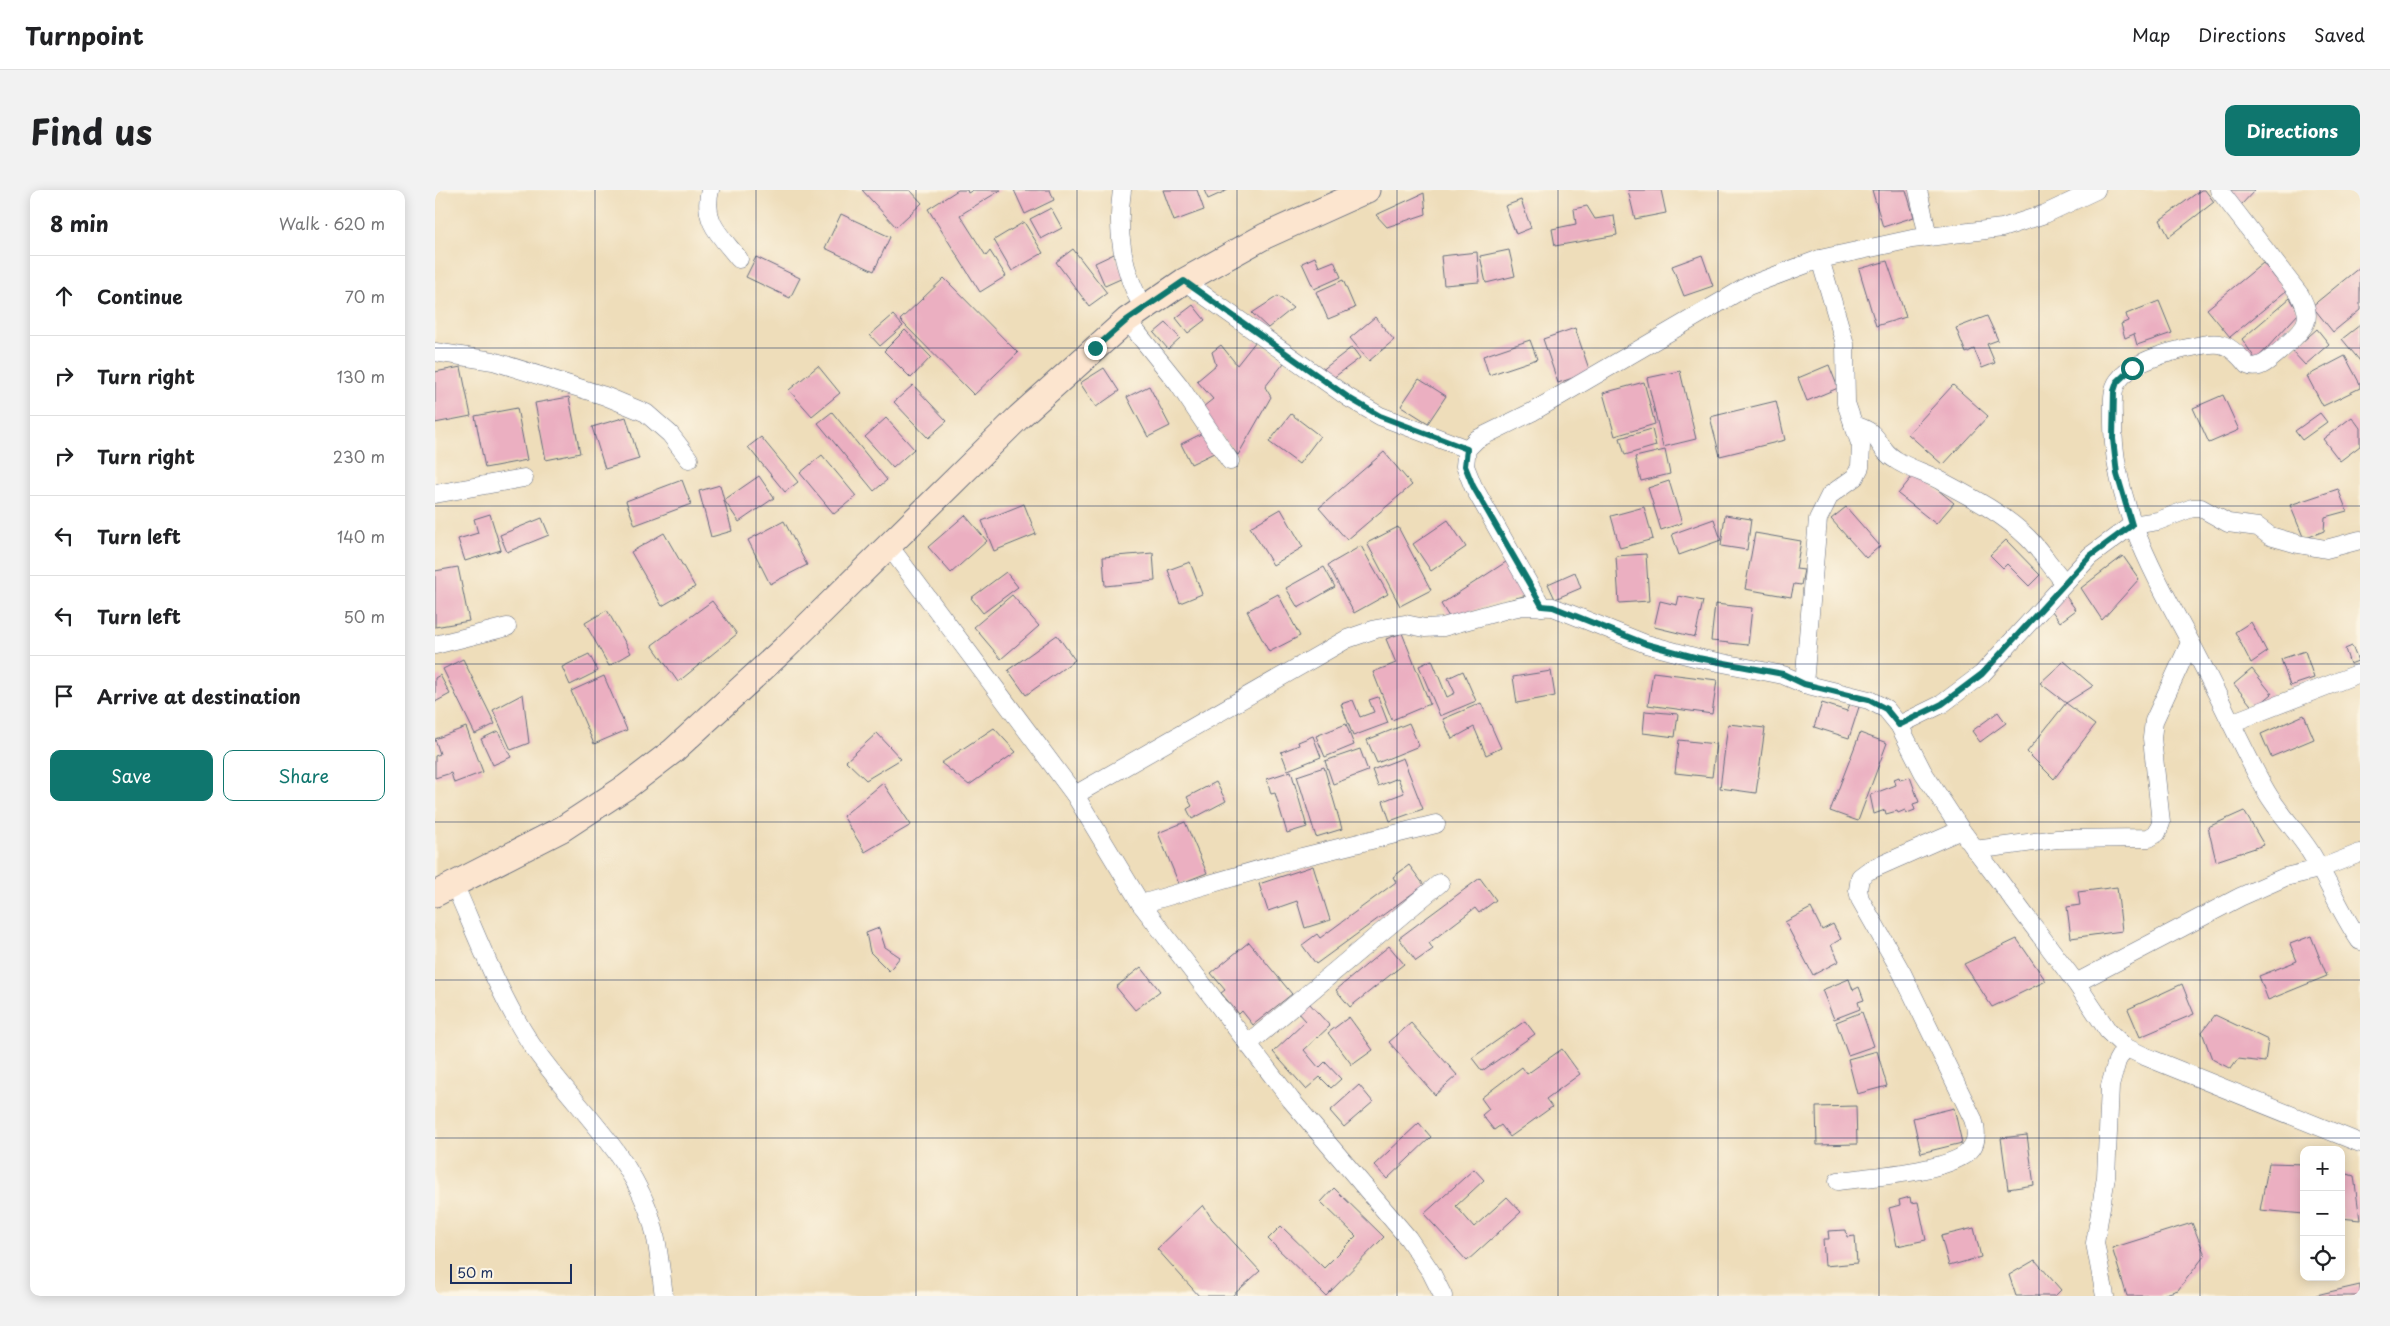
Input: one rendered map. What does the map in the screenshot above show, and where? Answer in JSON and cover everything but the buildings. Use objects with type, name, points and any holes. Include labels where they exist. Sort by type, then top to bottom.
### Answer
[{"type":"street","points":[[710,190],[707,212],[712,224],[739,259]]},
{"type":"street","points":[[1122,190],[1119,214],[1120,248],[1132,288],[1136,315],[1179,385],[1230,461]]},
{"type":"street","points":[[663,1296],[656,1244],[648,1207],[612,1147],[564,1089],[509,1008],[445,889],[562,829],[626,787],[673,751],[785,648],[1019,417],[1136,315],[1184,281],[1265,236],[1367,190]]},
{"type":"street","points":[[1918,190],[1928,237]]},
{"type":"street","points":[[1542,606],[1473,486],[1465,466],[1467,449],[1477,439],[1533,412],[1748,286],[1820,259],[1928,237],[2002,228],[2045,214],[2096,190]]},
{"type":"street","points":[[2219,190],[2300,295],[2307,310],[2307,322],[2299,332],[2266,362],[2257,366],[2247,365],[2234,348],[2223,344],[2207,344],[2171,352],[2132,368],[2117,382],[2114,391],[2113,439],[2117,474],[2132,525],[2155,577],[2266,792],[2308,850],[2347,923],[2360,941]]},
{"type":"street","points":[[1804,684],[1819,519],[1830,495],[1855,477],[1860,467],[1861,446],[1846,403],[1845,344],[1820,259]]},
{"type":"street","points":[[1184,281],[1349,398],[1380,416],[1467,449]]},
{"type":"street","points":[[435,352],[493,361],[605,396],[646,413],[670,434],[689,459]]},
{"type":"street","points":[[1853,425],[1867,428],[1875,435],[1887,454],[1897,461],[1941,481],[1998,514],[2028,538],[2065,582]]},
{"type":"street","points":[[435,494],[524,478]]},
{"type":"street","points":[[1899,725],[1942,704],[1982,674],[2090,556],[2132,525],[2158,521],[2192,508],[2201,508],[2228,523],[2258,527],[2275,538],[2297,544],[2326,549],[2360,540]]},
{"type":"street","points":[[889,546],[1075,795],[1141,904],[1315,1129],[1408,1238],[1431,1272],[1443,1296]]},
{"type":"street","points":[[1075,795],[1347,639],[1376,629],[1405,624],[1425,628],[1443,627],[1523,606],[1553,607],[1646,644],[1698,658],[1783,674],[1804,684],[1869,700],[1886,709],[1899,725],[1923,772],[1961,830],[2076,983],[2108,1032],[2125,1047],[2261,1105],[2360,1143]]},
{"type":"street","points":[[435,645],[507,627]]},
{"type":"street","points":[[1975,850],[2057,839],[2149,838],[2157,833],[2161,823],[2152,738],[2154,721],[2190,643]]},
{"type":"street","points":[[2231,723],[2360,673]]},
{"type":"street","points":[[1141,904],[1302,857],[1435,824]]},
{"type":"street","points":[[1838,1181],[1933,1168],[1963,1157],[1972,1148],[1977,1134],[1973,1119],[1902,973],[1860,899],[1857,890],[1860,877],[1867,871],[1961,830]]},
{"type":"street","points":[[2076,983],[2240,897],[2285,877],[2319,869],[2360,853]]},
{"type":"street","points":[[1249,1044],[1440,882]]},
{"type":"street","points":[[2105,1296],[2095,1243],[2106,1177],[2109,1086],[2117,1061],[2125,1047]]},
{"type":"route","points":[[1095,348],[1127,320],[1184,281],[1349,398],[1380,416],[1467,449],[1465,466],[1473,486],[1542,606],[1553,607],[1646,644],[1698,658],[1783,674],[1804,684],[1869,700],[1886,709],[1899,725],[1942,704],[1982,674],[2090,556],[2132,525],[2117,474],[2113,439],[2113,408],[2114,391],[2117,382],[2132,368]]}]
